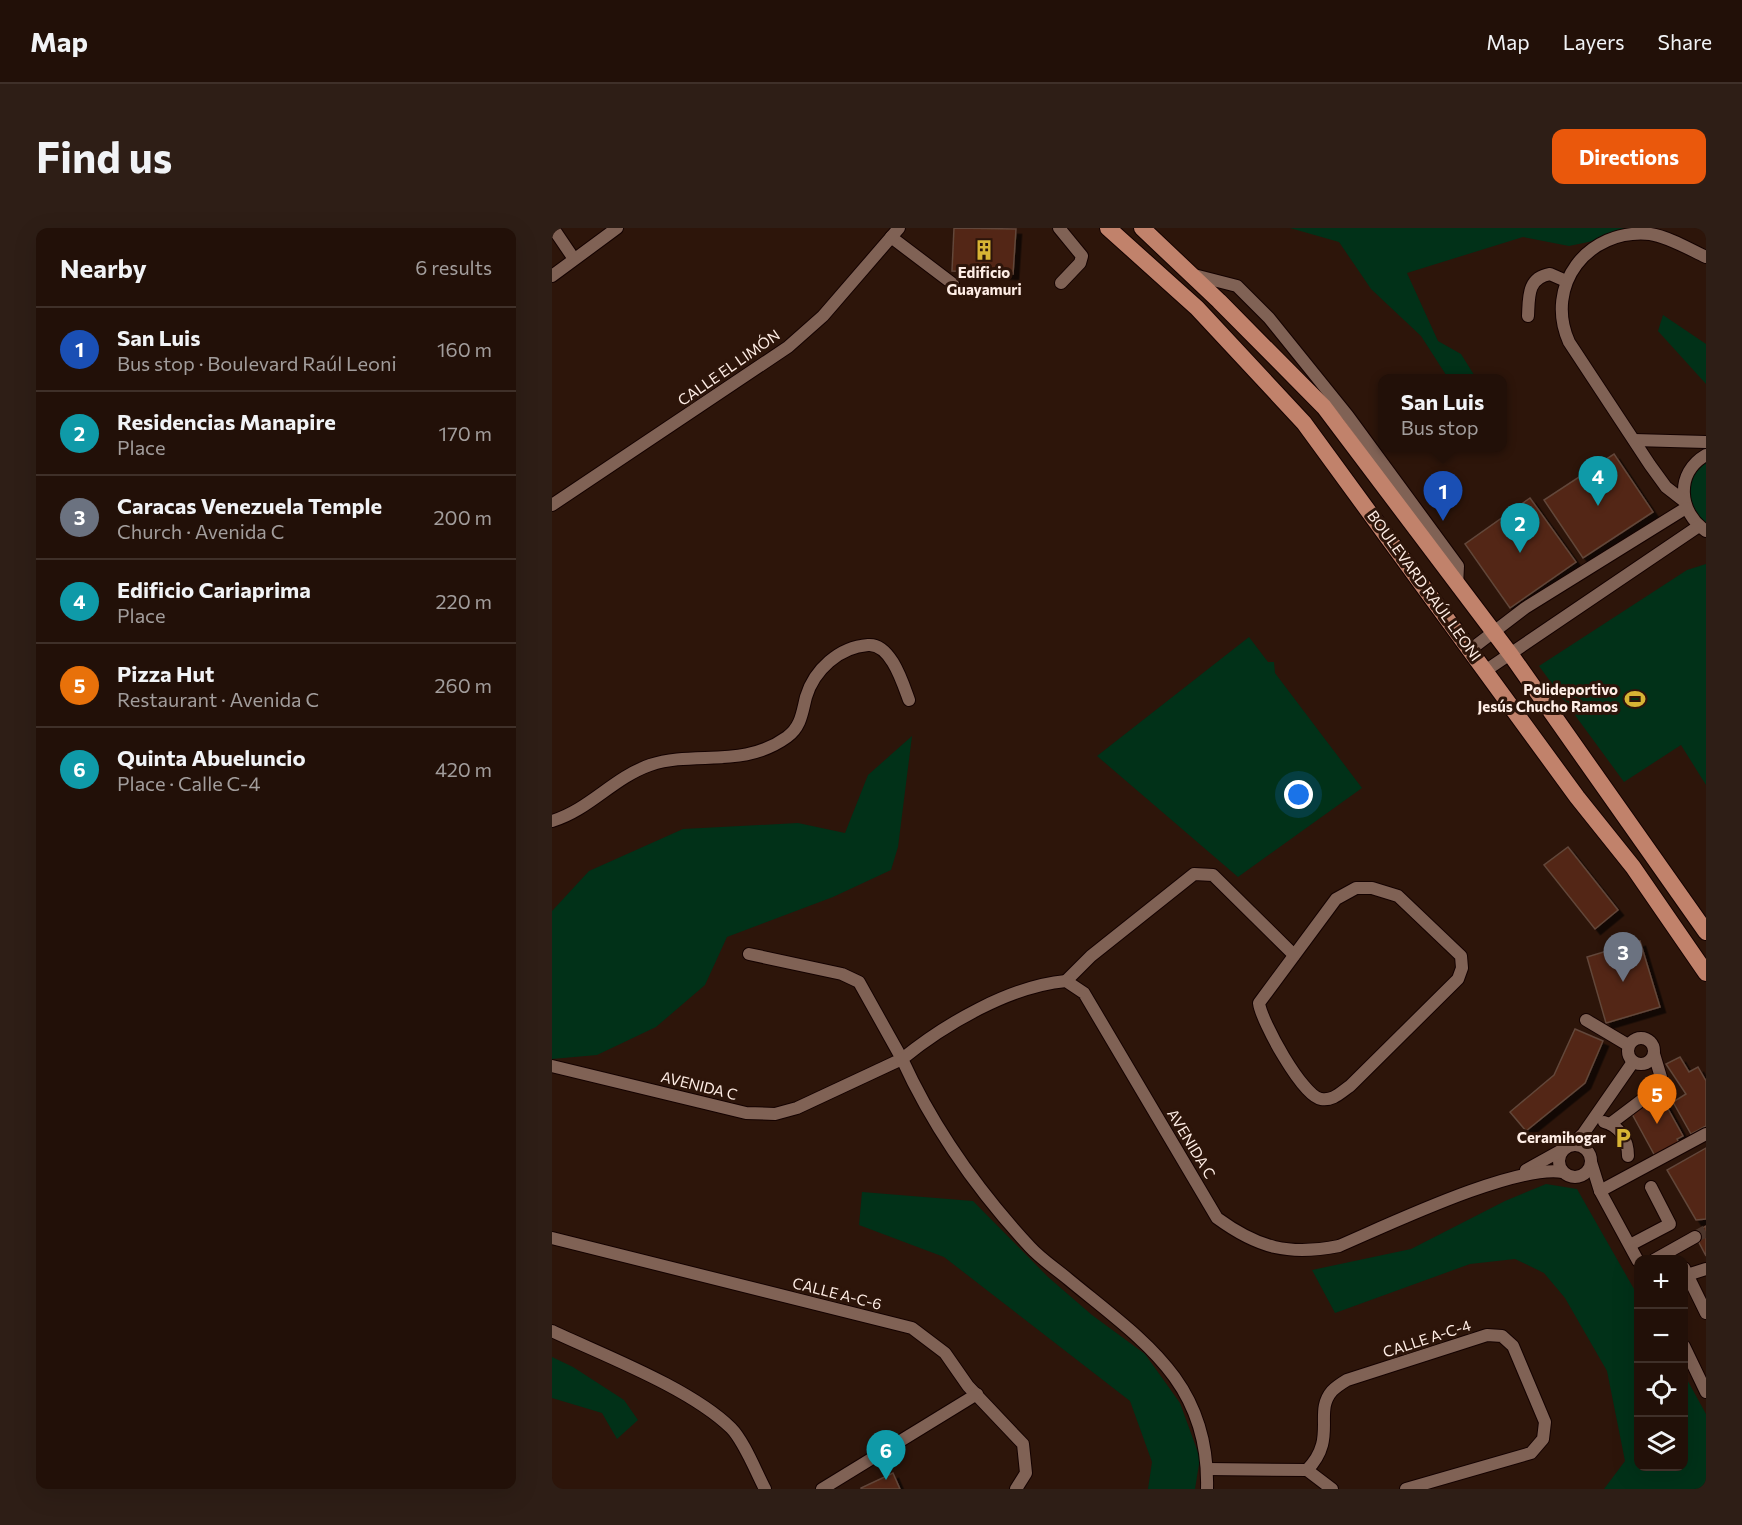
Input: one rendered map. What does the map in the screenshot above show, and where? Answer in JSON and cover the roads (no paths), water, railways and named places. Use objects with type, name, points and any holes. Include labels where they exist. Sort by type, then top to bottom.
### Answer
[{"type":"main road","name":"BOULEVARD RAÚL LEONI","points":[[1108,228],[1197,308],[1304,423],[1577,797],[1633,867],[1706,973]]},
{"type":"main road","name":"BOULEVARD RAÚL LEONI","points":[[1142,228],[1324,407],[1511,655],[1706,932]]},
{"type":"street","points":[[553,228],[574,259]]},
{"type":"street","points":[[552,276],[617,228]]},
{"type":"street","points":[[1059,228],[1082,256],[1080,263],[1061,283]]},
{"type":"street","points":[[895,233],[953,284]]},
{"type":"street","name":"CALLE EL LIMÓN","points":[[552,505],[788,347],[823,316],[895,233]]},
{"type":"street","points":[[1485,671],[1702,528],[1685,504],[1666,487],[1569,342],[1562,326],[1561,298],[1566,281],[1583,255],[1605,241],[1620,236],[1651,234],[1706,257]]},
{"type":"street","points":[[1528,316],[1533,283],[1543,275],[1550,274],[1566,281]]},
{"type":"street","points":[[1192,275],[1237,286],[1269,318],[1348,416],[1458,566],[1457,586]]},
{"type":"street","points":[[1634,440],[1706,442]]},
{"type":"street","points":[[1685,504],[1687,476],[1696,462],[1706,455]]},
{"type":"street","points":[[1470,650],[1526,608],[1685,504]]},
{"type":"street","points":[[552,821],[580,809],[616,783],[653,764],[746,755],[787,738],[798,728],[813,678],[841,653],[858,646],[872,644],[884,651],[897,670],[909,700]]},
{"type":"street","points":[[1066,981],[1091,956],[1194,874],[1213,875],[1294,955]]},
{"type":"street","points":[[1356,888],[1372,888],[1398,896],[1461,956],[1462,968],[1458,979],[1350,1086],[1333,1099],[1319,1100],[1307,1092],[1272,1035],[1260,1008],[1263,997],[1294,955],[1336,899],[1356,888]]},
{"type":"street","points":[[749,954],[842,974],[859,982],[915,1086],[981,1190],[1032,1249],[1139,1337],[1177,1380],[1195,1410],[1206,1448],[1207,1489]]},
{"type":"street","name":"AVENIDA C","points":[[552,1066],[746,1113],[775,1114],[797,1108],[902,1059],[951,1022],[1042,983],[1066,981],[1084,993],[1217,1218],[1239,1234],[1264,1246],[1313,1251],[1339,1246],[1510,1179],[1543,1171],[1563,1172],[1578,1177],[1600,1191]]},
{"type":"street","points":[[1586,1020],[1628,1044]]},
{"type":"street","points":[[1610,1124],[1663,1084],[1653,1045],[1647,1039],[1639,1037],[1628,1044]]},
{"type":"street","points":[[1628,1044],[1627,1054],[1633,1062],[1643,1064],[1648,1062],[1654,1054]]},
{"type":"street","name":"AVENIDA C","points":[[1510,1179],[1566,1147],[1583,1134],[1633,1062]]},
{"type":"street","points":[[1596,1118],[1610,1124],[1622,1135],[1628,1147],[1628,1156]]},
{"type":"street","name":"AVENIDA C","points":[[1578,1177],[1589,1170],[1596,1118]]},
{"type":"street","points":[[1600,1191],[1706,1134]]},
{"type":"street","points":[[1563,1172],[1559,1166],[1566,1147],[1582,1146],[1590,1158]]},
{"type":"street","name":"AVENIDA C","points":[[1590,1158],[1600,1191],[1635,1255]]},
{"type":"street","points":[[1630,1245],[1670,1224],[1651,1187]]},
{"type":"street","points":[[1677,1254],[1695,1237]]},
{"type":"street","name":"CALLE A-C-6","points":[[552,1238],[912,1328],[945,1353],[968,1386],[1023,1444],[1026,1473],[1016,1489]]},
{"type":"street","points":[[1688,1273],[1706,1269]]},
{"type":"street","points":[[1688,1280],[1706,1313]]},
{"type":"street","points":[[552,1331],[686,1395],[712,1413],[733,1430],[765,1489]]},
{"type":"street","name":"CALLE A-C-4","points":[[1307,1470],[1318,1459],[1324,1445],[1325,1408],[1331,1392],[1347,1380],[1487,1335],[1502,1336],[1513,1346],[1545,1422],[1543,1439],[1531,1454],[1406,1489]]},
{"type":"street","points":[[1688,1356],[1706,1392]]},
{"type":"street","points":[[822,1489],[978,1394]]},
{"type":"street","points":[[1207,1469],[1307,1470],[1332,1489]]},
{"type":"tunnel","points":[[1695,1237],[1706,1231]]},
{"type":"place","name":"Edificio Guayamuri","points":[[984,250]]},
{"type":"place","name":"Edificio Cariaprima","points":[[1598,506]]},
{"type":"place","name":"San Luis","points":[[1443,521]]},
{"type":"place","name":"Residencias Manapire","points":[[1520,553]]},
{"type":"place","name":"Polideportivo Jesús Chucho Ramos","points":[[1635,699]]},
{"type":"place","name":"Caracas Venezuela Temple","points":[[1623,982]]},
{"type":"place","name":"Pizza Hut","points":[[1657,1124]]},
{"type":"place","name":"Ceramihogar","points":[[1623,1138]]},
{"type":"place","name":"Quinta Abueluncio","points":[[886,1480]]}]
